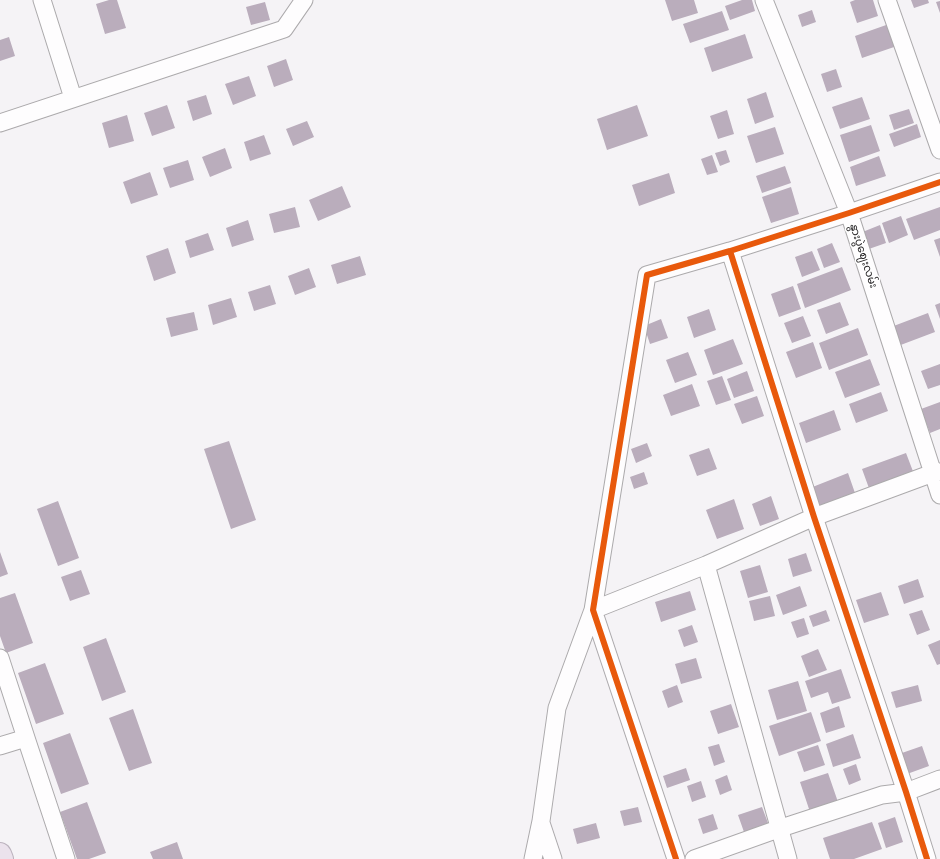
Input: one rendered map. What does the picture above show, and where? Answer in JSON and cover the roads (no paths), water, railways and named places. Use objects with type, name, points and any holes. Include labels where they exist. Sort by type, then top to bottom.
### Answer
[{"type":"highway","points":[[0,854],[2,859]]},
{"type":"street","points":[[42,0],[73,98]]},
{"type":"street","points":[[0,123],[284,29],[304,0]]},
{"type":"street","name":"နွားပွဲဈေးလမ်း","points":[[764,0],[849,214],[936,472],[940,495]]},
{"type":"street","points":[[887,0],[940,150]]},
{"type":"street","points":[[533,859],[541,820],[557,708],[593,610],[647,275],[849,214],[940,182]]},
{"type":"street","points":[[730,251],[814,517],[927,859]]},
{"type":"street","points":[[593,610],[706,565],[814,517],[936,472]]},
{"type":"street","points":[[706,565],[778,829],[788,859]]},
{"type":"street","points":[[593,610],[676,859]]},
{"type":"street","points":[[0,658],[66,859]]},
{"type":"street","points":[[0,746],[26,738]]},
{"type":"street","points":[[694,859],[778,829],[882,795],[906,792],[940,779]]},
{"type":"street","points":[[541,820],[553,859]]}]
